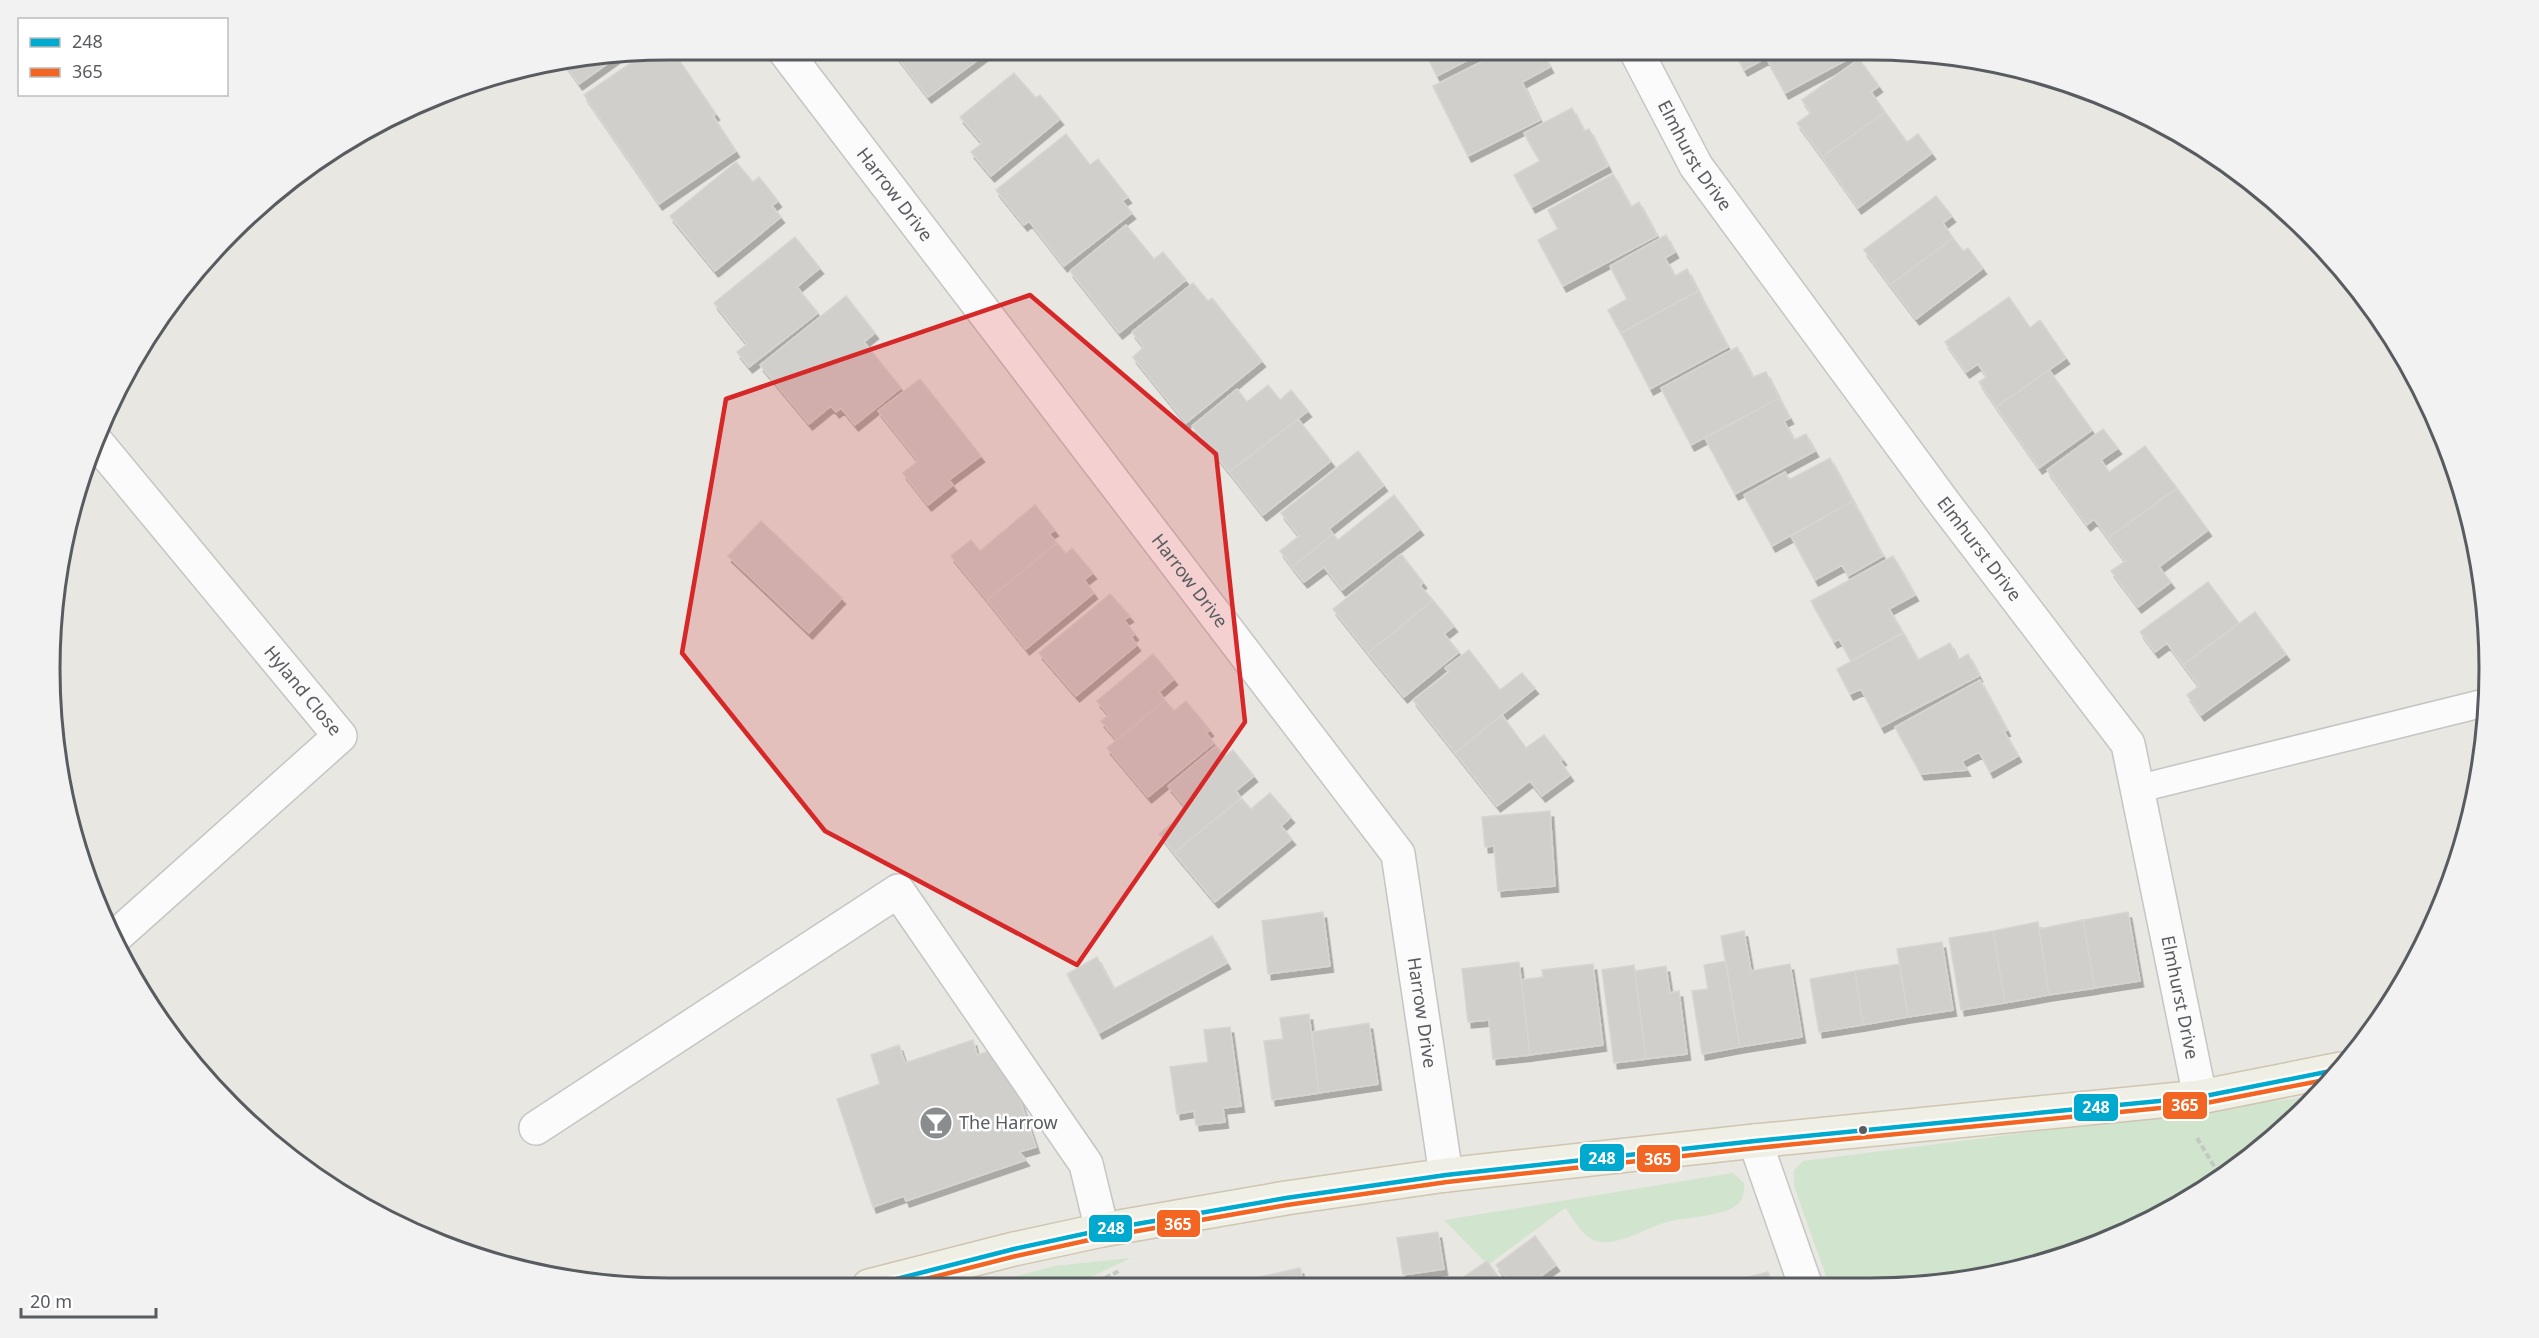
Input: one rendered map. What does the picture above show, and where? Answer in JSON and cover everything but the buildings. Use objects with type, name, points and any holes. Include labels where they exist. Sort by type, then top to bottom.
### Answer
[{"type":"main road","points":[[920,1278],[1014,1249],[1102,1230],[1286,1198],[1446,1175],[1755,1141],[2200,1097],[2327,1072]]},
{"type":"street","name":"Harrow Drive","points":[[792,60],[1398,854],[1446,1175]]},
{"type":"street","name":"Elmhurst Drive","points":[[1641,60],[1696,166],[1944,503],[2128,744],[2200,1097]]},
{"type":"street","name":"Hyland Close","points":[[101,448],[340,736],[120,932]]},
{"type":"street","points":[[536,1128],[898,891],[1086,1164],[1102,1230]]},
{"type":"street","points":[[1755,1141],[1803,1278]]},
{"type":"lane","points":[[2137,789],[2478,704]]},
{"type":"highlighted area","points":[[1030,295],[1216,454],[1245,722],[1077,965],[825,831],[682,653],[726,399]]},
{"type":"green space","points":[[2303,1098],[2241,1152],[2174,1196],[2139,1215],[2066,1246],[1989,1266],[1949,1273],[1910,1277],[1827,1278],[1794,1186],[1794,1170],[1803,1161]]},
{"type":"green space","points":[[1733,1173],[1744,1183],[1743,1194],[1738,1204],[1725,1211],[1662,1223],[1628,1238],[1601,1242],[1584,1234],[1565,1208],[1488,1265],[1444,1220]]},
{"type":"green space","points":[[1131,1258],[1088,1278],[1010,1278],[1055,1266]]},
{"type":"transit line","name":"248","points":[[900,1278],[1014,1249],[1102,1230],[1286,1198],[1446,1175],[1755,1141],[2200,1097],[2327,1072]]},
{"type":"transit line","name":"365","points":[[929,1278],[1103,1237],[1287,1205],[1447,1182],[1756,1148],[2201,1104],[2319,1081]]},
{"type":"place","name":"The Harrow","points":[[936,1123]]}]
